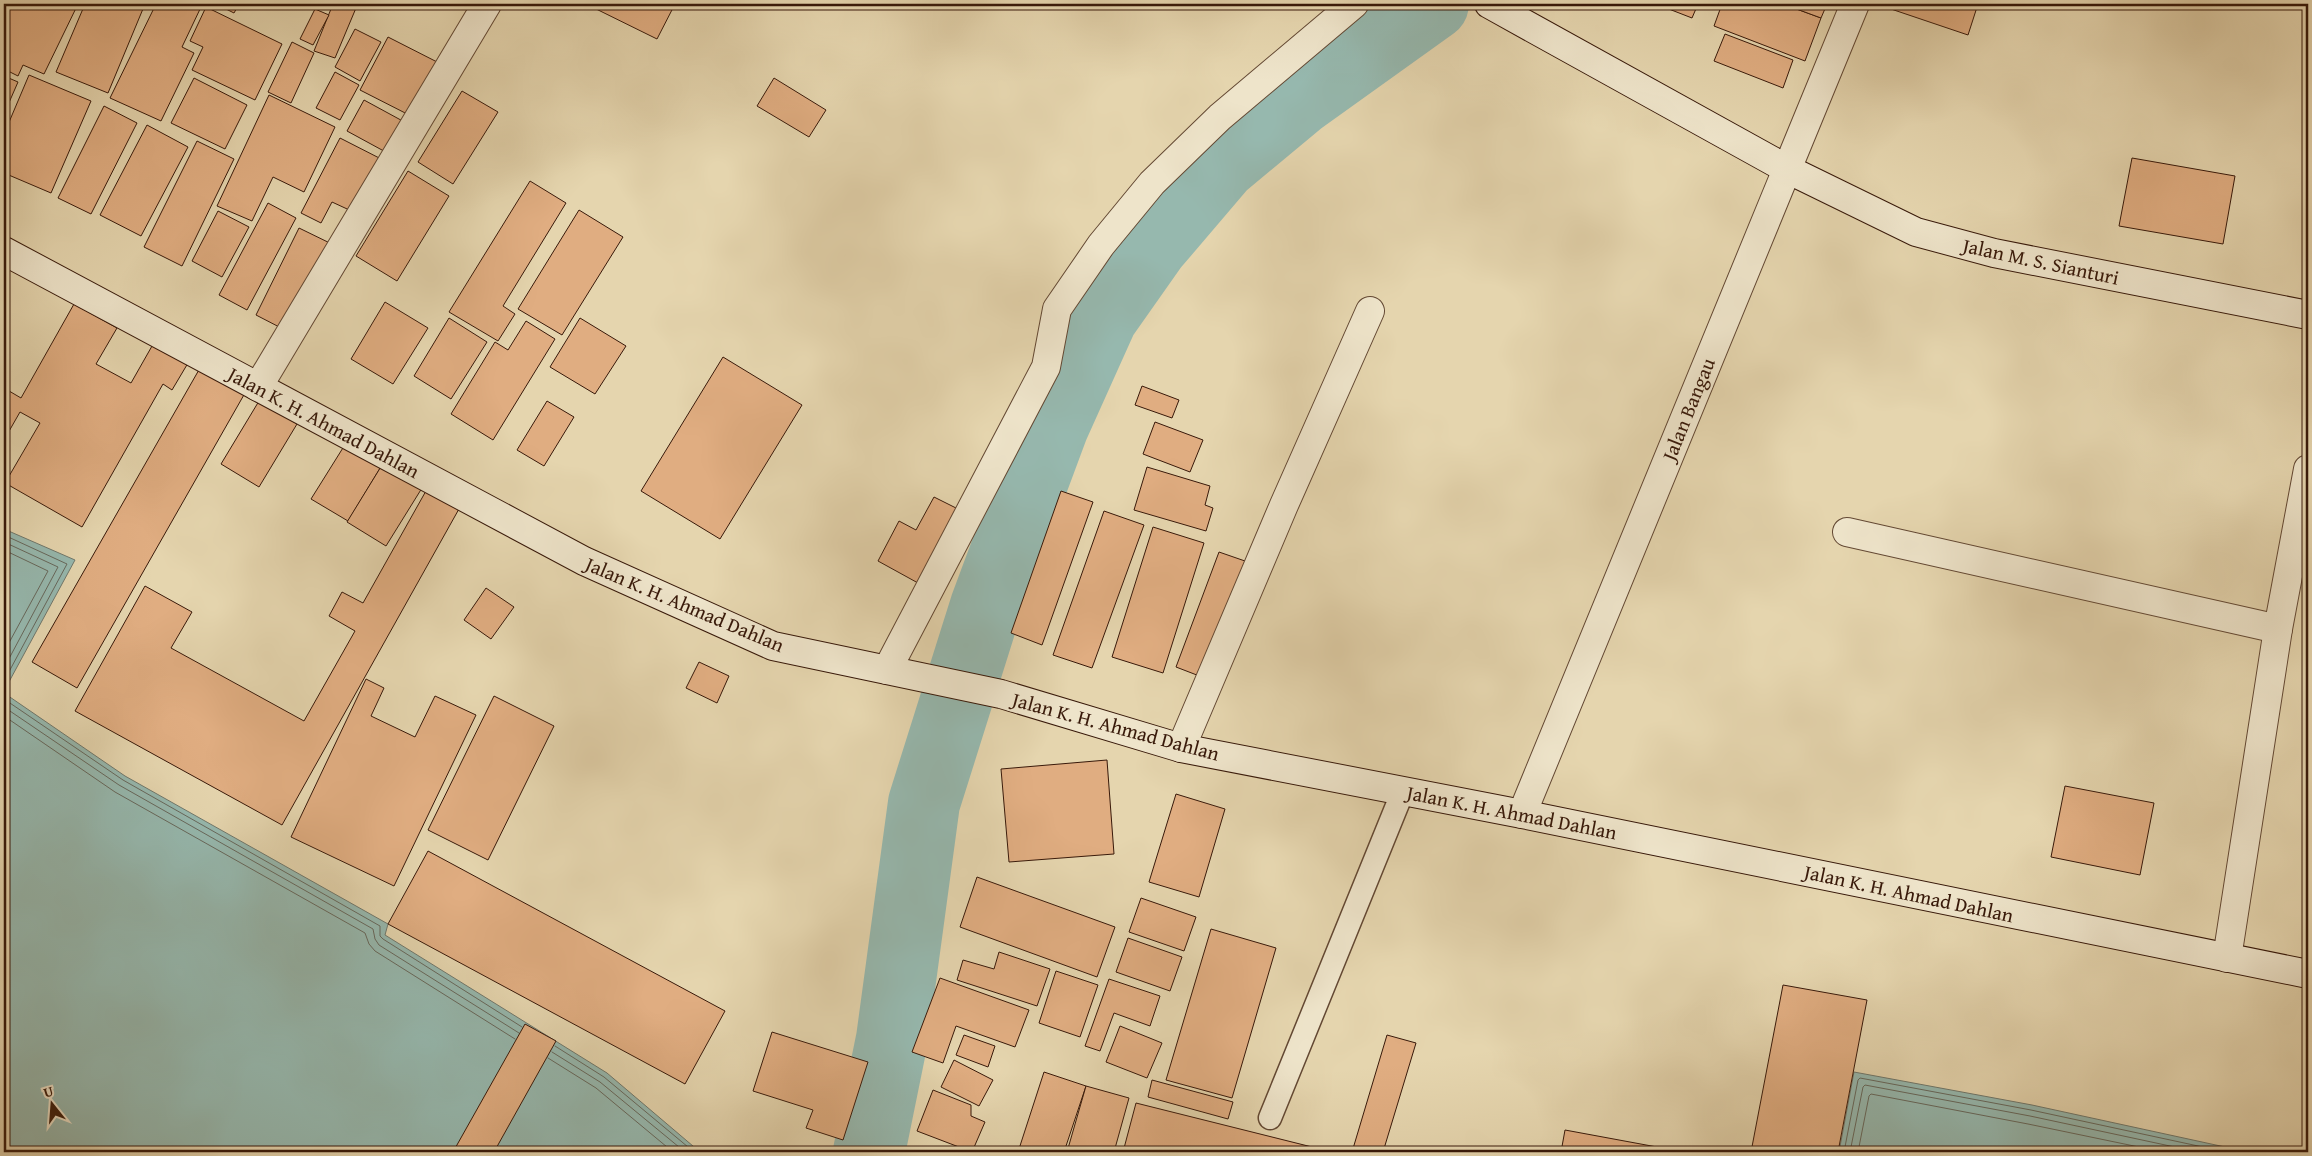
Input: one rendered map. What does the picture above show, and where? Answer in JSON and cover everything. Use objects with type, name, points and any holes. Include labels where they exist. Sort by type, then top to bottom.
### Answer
[{"type":"street","points":[[258,387],[487,4]]},
{"type":"street","points":[[898,672],[1046,367],[1057,309],[1101,245],[1152,183],[1213,124],[1354,4]]},
{"type":"street","name":"Jalan M. S. Sianturi","points":[[1490,4],[1787,169],[1916,232],[1994,253],[2308,316]]},
{"type":"street","name":"Jalan Bangau","points":[[1522,814],[1855,4]]},
{"type":"street","name":"Jalan K. H. Ahmad Dahlan","points":[[4,251],[584,561],[773,646],[1001,694],[1181,748],[1522,814],[2308,974]]},
{"type":"street","points":[[1181,748],[1284,506],[1370,311]]},
{"type":"street","points":[[2227,958],[2278,629],[2308,469]]},
{"type":"street","points":[[1847,532],[2278,629]]},
{"type":"lane","points":[[1270,1118],[1403,791]]},
{"type":"water","points":[[4,529],[75,560],[4,691]]},
{"type":"water","points":[[4,693],[125,776],[388,924],[385,935],[607,1073],[700,1152],[4,1152]]},
{"type":"water","points":[[1854,1072],[2032,1105],[2248,1152],[1839,1152]]},
{"type":"building","points":[[4,4],[78,4],[44,74],[23,65],[18,76],[4,69]]},
{"type":"building","points":[[85,4],[145,4],[108,93],[56,72]]},
{"type":"building","points":[[156,4],[195,4],[201,7],[182,47],[194,53],[161,121],[110,98]]},
{"type":"building","points":[[216,4],[239,4],[234,13]]},
{"type":"building","points":[[333,4],[345,4],[356,8],[335,58],[314,51]]},
{"type":"building","points":[[586,4],[675,4],[657,39]]},
{"type":"building","points":[[1656,4],[1698,4],[1692,18]]},
{"type":"building","points":[[1722,4],[1783,4],[1821,18],[1805,61],[1714,26]]},
{"type":"building","points":[[1783,4],[1827,4],[1821,18]]},
{"type":"building","points":[[1889,4],[1978,4],[1968,35],[1888,8]]},
{"type":"building","points":[[206,7],[282,44],[255,100],[192,70],[203,47],[190,41]]},
{"type":"building","points":[[315,9],[329,15],[313,45],[300,39]]},
{"type":"building","points":[[355,29],[381,42],[360,81],[335,67]]},
{"type":"building","points":[[1725,34],[1793,60],[1783,88],[1714,61]]},
{"type":"building","points":[[388,37],[443,65],[415,118],[360,90]]},
{"type":"building","points":[[292,42],[314,53],[291,103],[268,92]]},
{"type":"building","points":[[335,72],[359,85],[340,120],[316,108]]},
{"type":"building","points":[[29,75],[91,101],[51,193],[4,173],[4,134]]},
{"type":"building","points":[[4,76],[18,82],[4,114]]},
{"type":"building","points":[[194,78],[247,105],[225,149],[171,123]]},
{"type":"building","points":[[774,78],[826,110],[809,137],[757,106]]},
{"type":"building","points":[[462,91],[498,112],[453,184],[418,162]]},
{"type":"building","points":[[269,95],[335,127],[304,192],[273,177],[252,221],[217,206]]},
{"type":"building","points":[[364,100],[410,125],[393,156],[347,131]]},
{"type":"building","points":[[104,106],[137,123],[91,214],[58,198]]},
{"type":"building","points":[[147,125],[188,147],[141,236],[100,215]]},
{"type":"building","points":[[340,138],[389,163],[358,214],[332,202],[321,223],[301,213]]},
{"type":"building","points":[[197,141],[234,159],[182,266],[144,247]]},
{"type":"building","points":[[2132,158],[2235,176],[2223,244],[2119,226]]},
{"type":"building","points":[[408,171],[449,196],[397,281],[356,256]]},
{"type":"building","points":[[530,181],[566,203],[503,306],[515,314],[498,341],[449,312]]},
{"type":"building","points":[[268,203],[296,218],[247,310],[219,295]]},
{"type":"building","points":[[579,210],[623,237],[562,335],[518,309]]},
{"type":"building","points":[[218,211],[249,227],[222,277],[192,261]]},
{"type":"building","points":[[299,228],[338,247],[287,331],[256,315]]},
{"type":"building","points":[[385,302],[428,328],[393,384],[351,359]]},
{"type":"building","points":[[74,304],[117,328],[96,364],[131,383],[156,339],[191,358],[172,390],[163,384],[82,527],[5,483],[40,423],[20,412],[4,440],[4,388],[21,398]]},
{"type":"building","points":[[449,318],[487,342],[451,399],[414,376]]},
{"type":"building","points":[[580,318],[626,346],[595,394],[550,367]]},
{"type":"building","points":[[526,321],[555,339],[493,440],[451,414],[495,342],[508,350]]},
{"type":"building","points":[[723,357],[802,405],[720,539],[641,491]]},
{"type":"building","points":[[200,368],[245,393],[77,688],[32,662]]},
{"type":"building","points":[[1142,386],[1179,400],[1172,418],[1135,405]]},
{"type":"building","points":[[259,401],[297,424],[259,487],[221,464]]},
{"type":"building","points":[[547,401],[574,417],[544,466],[517,450]]},
{"type":"building","points":[[1155,422],[1203,440],[1190,472],[1143,454]]},
{"type":"building","points":[[346,443],[382,465],[348,521],[311,499]]},
{"type":"building","points":[[382,465],[422,488],[386,546],[347,522]]},
{"type":"building","points":[[1147,467],[1210,486],[1205,505],[1213,508],[1206,531],[1134,510]]},
{"type":"building","points":[[431,482],[464,500],[282,825],[75,711],[145,586],[192,612],[171,648],[304,721],[355,631],[329,616],[342,592],[363,603]]},
{"type":"building","points":[[1061,491],[1093,502],[1042,645],[1011,633]]},
{"type":"building","points":[[934,497],[958,509],[918,583],[878,561],[899,521],[916,530]]},
{"type":"building","points":[[1104,511],[1144,525],[1092,668],[1053,655]]},
{"type":"building","points":[[1153,527],[1204,543],[1163,673],[1112,657]]},
{"type":"building","points":[[1219,552],[1245,561],[1202,677],[1176,667]]},
{"type":"building","points":[[486,588],[514,607],[491,639],[464,620]]},
{"type":"building","points":[[699,662],[729,676],[717,703],[686,688]]},
{"type":"building","points":[[366,679],[384,688],[371,716],[415,737],[435,696],[476,715],[394,886],[291,837]]},
{"type":"building","points":[[494,696],[554,726],[488,860],[428,830]]},
{"type":"building","points":[[1107,760],[1114,854],[1009,862],[1001,769]]},
{"type":"building","points":[[2065,786],[2154,803],[2140,875],[2051,857]]},
{"type":"building","points":[[1176,794],[1225,809],[1199,897],[1149,882]]},
{"type":"building","points":[[428,851],[725,1011],[685,1084],[388,924]]},
{"type":"building","points":[[977,877],[1115,927],[1097,977],[960,927]]},
{"type":"building","points":[[1141,898],[1196,917],[1184,951],[1129,932]]},
{"type":"building","points":[[1211,929],[1276,948],[1232,1098],[1166,1080]]},
{"type":"building","points":[[1128,938],[1182,957],[1170,991],[1116,972]]},
{"type":"building","points":[[999,952],[1050,969],[1037,1006],[957,980],[963,960],[994,969]]},
{"type":"building","points":[[1056,971],[1098,985],[1080,1037],[1039,1023]]},
{"type":"building","points":[[940,978],[1029,1010],[1015,1047],[956,1026],[943,1063],[912,1052]]},
{"type":"building","points":[[1109,979],[1160,996],[1150,1026],[1114,1013],[1100,1051],[1085,1046]]},
{"type":"building","points":[[1783,985],[1867,1000],[1838,1152],[1751,1152]]},
{"type":"building","points":[[525,1024],[556,1041],[494,1152],[453,1152]]},
{"type":"building","points":[[1120,1026],[1162,1043],[1147,1078],[1106,1062]]},
{"type":"building","points":[[772,1032],[868,1062],[843,1140],[806,1128],[813,1110],[753,1091]]},
{"type":"building","points":[[964,1035],[995,1046],[988,1067],[956,1055]]},
{"type":"building","points":[[1387,1035],[1416,1043],[1383,1152],[1352,1152]]},
{"type":"building","points":[[954,1060],[993,1080],[979,1106],[941,1087]]},
{"type":"building","points":[[1044,1072],[1086,1086],[1064,1152],[1018,1152]]},
{"type":"building","points":[[1152,1080],[1233,1102],[1228,1119],[1148,1097]]},
{"type":"building","points":[[1086,1086],[1129,1098],[1114,1152],[1067,1152]]},
{"type":"building","points":[[933,1090],[971,1105],[971,1116],[985,1122],[972,1152],[917,1131]]},
{"type":"building","points":[[1136,1103],[1332,1152],[1123,1152]]},
{"type":"building","points":[[1565,1130],[1684,1152],[1561,1152]]},
{"type":"waterway","points":[[869,1152],[892,1039],[924,803],[986,606],[1053,426],[1102,317],[1152,246],[1222,164],[1299,100],[1433,4]]}]
